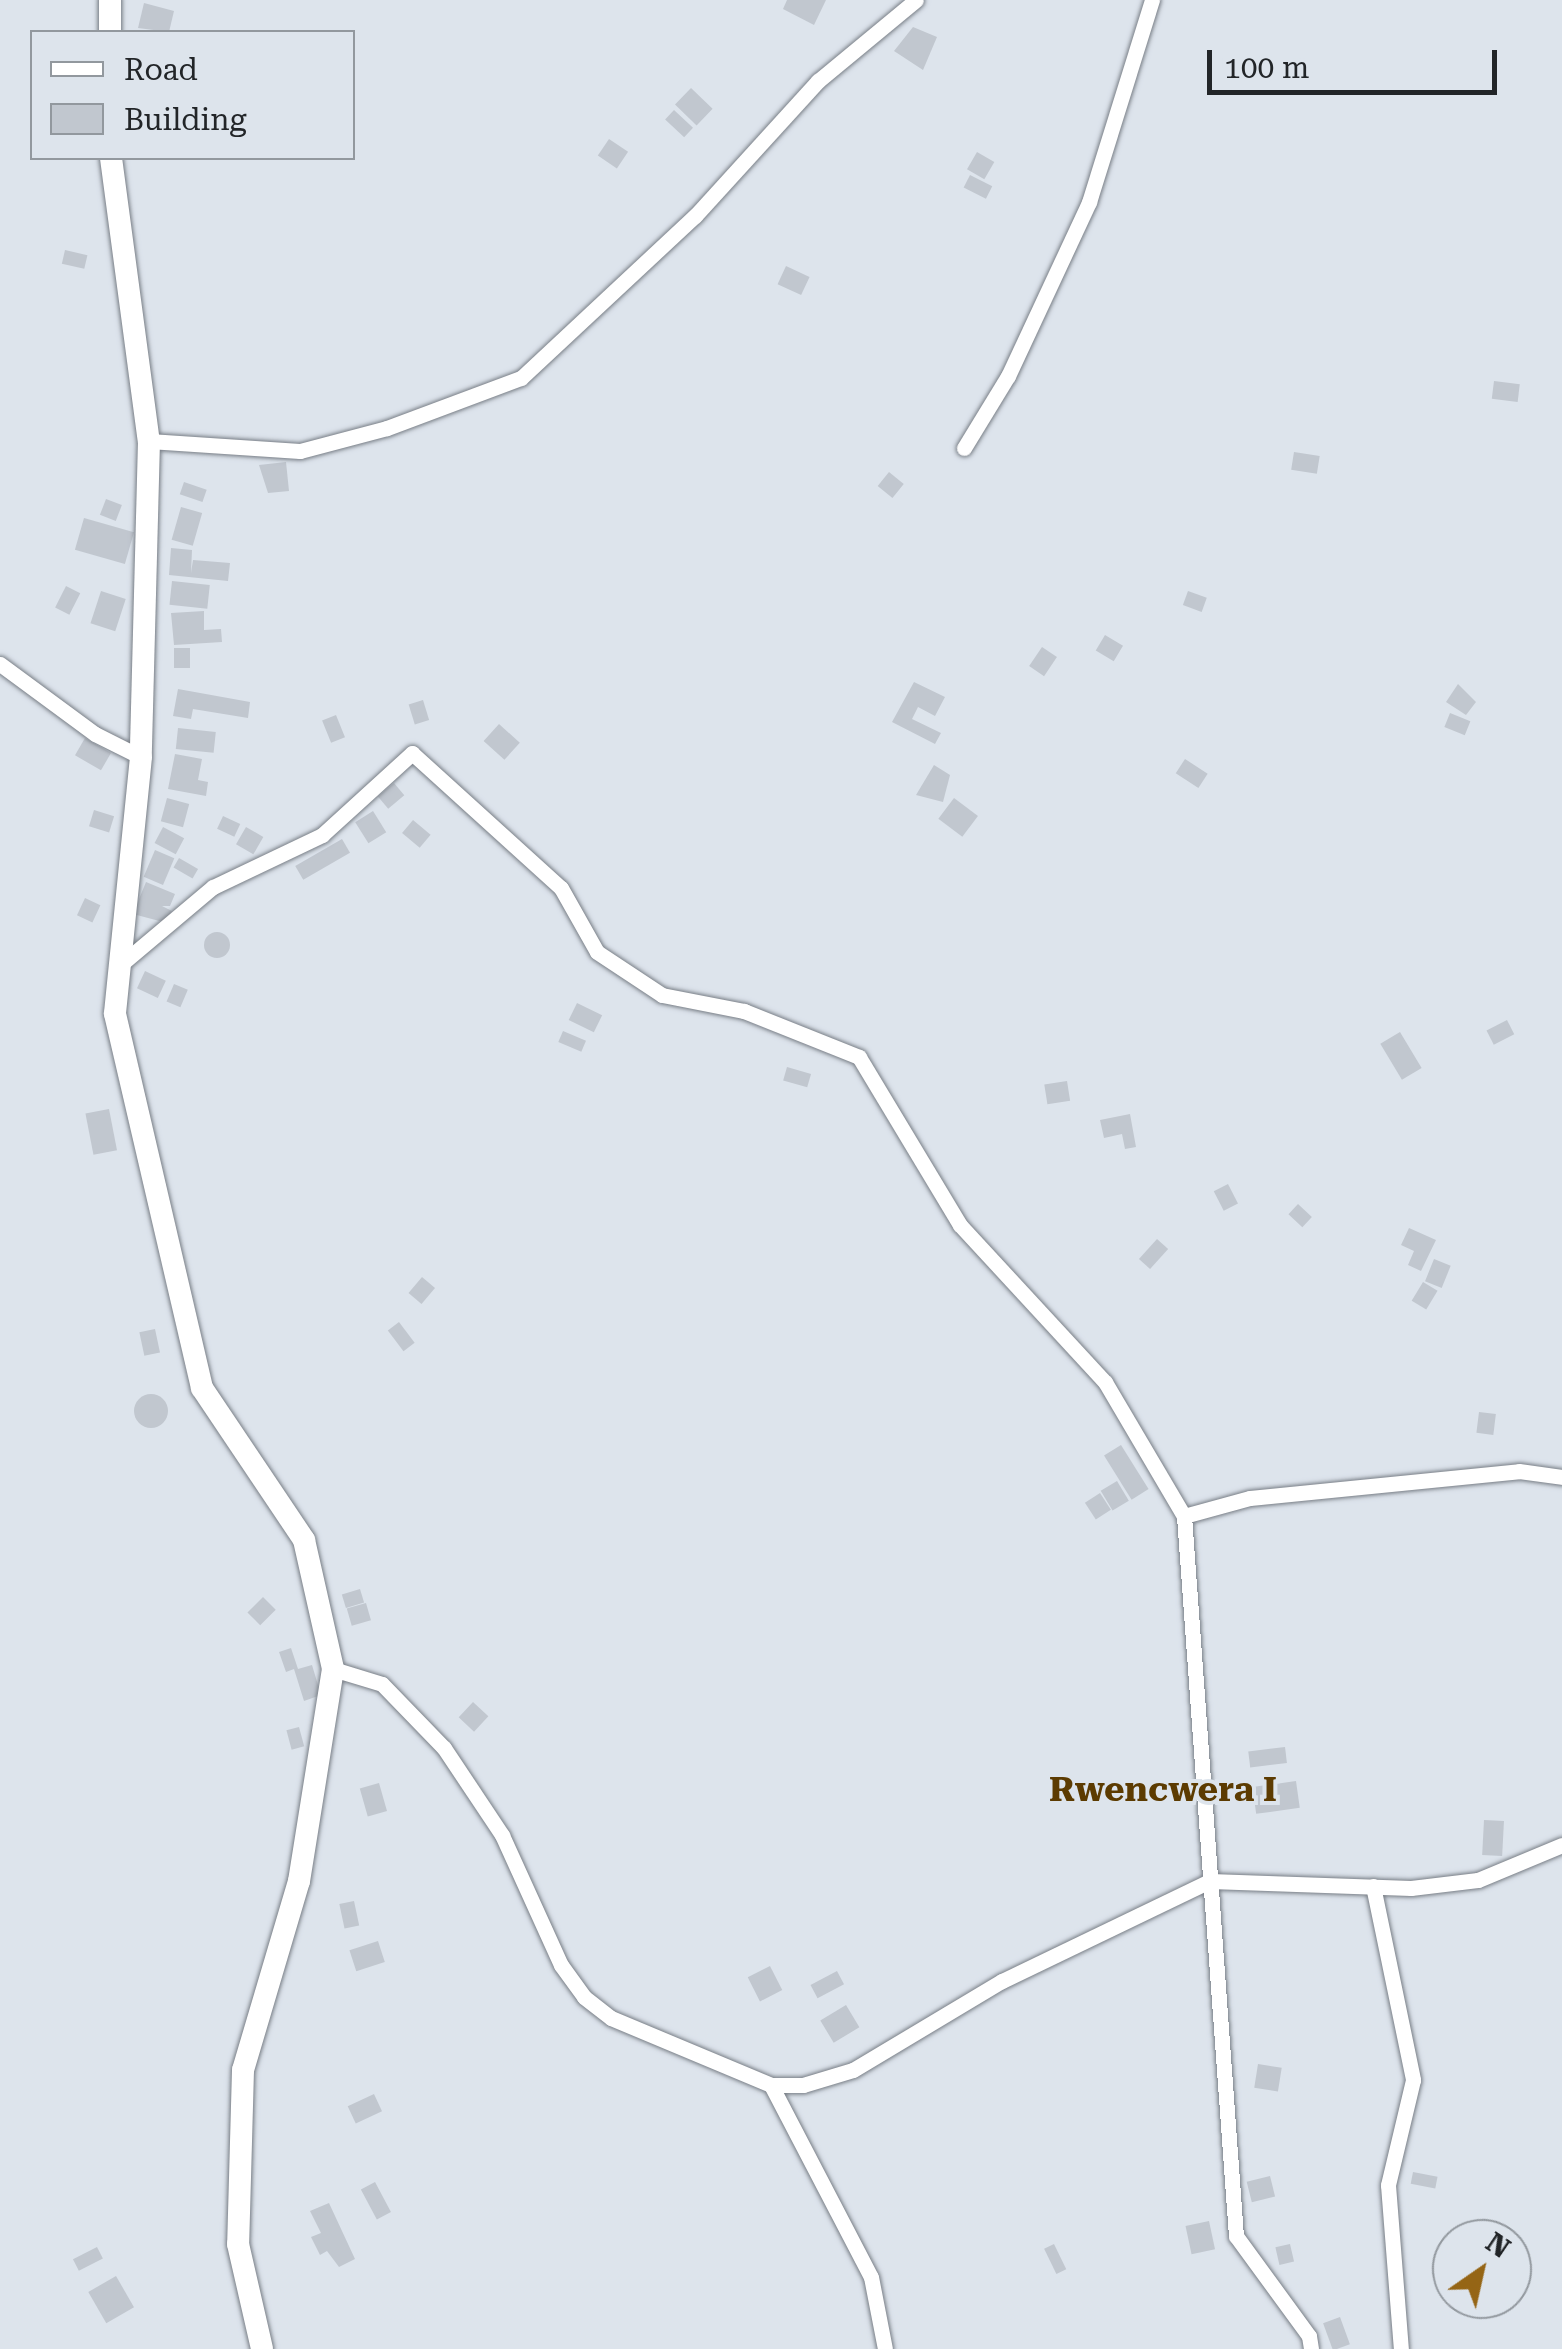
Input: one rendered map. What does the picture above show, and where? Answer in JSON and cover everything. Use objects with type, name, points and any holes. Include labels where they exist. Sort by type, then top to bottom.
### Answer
[{"type":"street","points":[[110,0],[110,30]]},
{"type":"street","points":[[148,441],[300,451],[387,428],[521,378],[695,216],[818,81],[916,0]]},
{"type":"street","points":[[964,448],[1008,376],[1090,202],[1152,0]]},
{"type":"street","points":[[112,160],[148,441],[142,757],[125,961],[116,1014],[202,1388],[304,1540],[333,1669],[299,1882],[243,2070],[238,2244],[262,2349]]},
{"type":"street","points":[[0,664],[95,734],[142,757]]},
{"type":"street","points":[[125,961],[213,886],[322,835],[412,752],[561,888],[597,952],[662,995],[744,1010],[859,1057],[960,1226],[1105,1382],[1184,1516],[1236,2236],[1309,2336],[1311,2349]]},
{"type":"street","points":[[1184,1516],[1250,1498],[1518,1471],[1562,1477]]},
{"type":"street","points":[[333,1669],[382,1684],[444,1748],[502,1835],[561,1965],[584,1998],[611,2018],[770,2085],[803,2085],[853,2070],[1002,1981],[1210,1881],[1373,1886],[1478,1880],[1562,1845]]},
{"type":"street","points":[[1373,1886],[1413,2080],[1388,2185],[1401,2349]]},
{"type":"street","points":[[770,2085],[870,2277],[885,2349]]},
{"type":"building","points":[[787,0],[826,0],[814,25],[783,9]]},
{"type":"building","points":[[144,3],[174,11],[169,30],[138,28]]},
{"type":"building","points":[[913,27],[937,37],[923,70],[894,51]]},
{"type":"building","points":[[691,88],[713,109],[697,125],[675,105]]},
{"type":"building","points":[[674,110],[693,128],[684,137],[665,120]]},
{"type":"building","points":[[609,139],[628,152],[617,168],[598,156]]},
{"type":"building","points":[[977,152],[994,162],[984,179],[967,169]]},
{"type":"building","points":[[970,175],[992,186],[986,199],[964,187]]},
{"type":"building","points":[[65,250],[87,255],[84,269],[62,264]]},
{"type":"building","points":[[786,266],[810,277],[801,295],[778,284]]},
{"type":"building","points":[[1494,381],[1520,384],[1518,402],[1492,399]]},
{"type":"building","points":[[1294,452],[1320,456],[1317,474],[1291,470]]},
{"type":"building","points":[[286,462],[289,491],[268,493],[259,465]]},
{"type":"building","points":[[889,472],[904,484],[892,498],[878,486]]},
{"type":"building","points":[[184,482],[207,490],[202,502],[180,494]]},
{"type":"building","points":[[106,499],[122,505],[116,521],[100,515]]},
{"type":"building","points":[[181,507],[202,513],[193,546],[172,540]]},
{"type":"building","points":[[84,518],[134,532],[125,564],[75,550]]},
{"type":"building","points":[[171,548],[192,550],[191,573],[193,560],[230,563],[228,581],[169,575]]},
{"type":"building","points":[[172,581],[210,585],[207,609],[169,605]]},
{"type":"building","points":[[66,586],[80,593],[69,615],[55,607]]},
{"type":"building","points":[[101,591],[126,599],[115,631],[90,623]]},
{"type":"building","points":[[1188,591],[1207,598],[1202,612],[1183,605]]},
{"type":"building","points":[[204,611],[204,630],[221,629],[222,642],[174,645],[171,613]]},
{"type":"building","points":[[1105,635],[1123,646],[1114,661],[1096,650]]},
{"type":"building","points":[[1042,647],[1057,657],[1044,676],[1029,666]]},
{"type":"building","points":[[174,648],[190,648],[190,668],[174,668]]},
{"type":"building","points":[[914,682],[945,697],[935,716],[918,707],[912,719],[941,733],[935,744],[892,722]]},
{"type":"building","points":[[1458,684],[1476,702],[1466,715],[1446,702]]},
{"type":"building","points":[[178,689],[250,702],[248,718],[193,709],[191,719],[173,716]]},
{"type":"building","points":[[423,700],[429,720],[415,724],[409,704]]},
{"type":"building","points":[[1450,713],[1470,721],[1465,735],[1444,727]]},
{"type":"building","points":[[336,715],[345,737],[331,743],[322,721]]},
{"type":"building","points":[[499,724],[520,743],[504,760],[484,741]]},
{"type":"building","points":[[178,728],[216,732],[214,753],[176,749]]},
{"type":"building","points":[[85,738],[111,753],[101,770],[75,755]]},
{"type":"building","points":[[175,754],[202,759],[198,780],[208,782],[206,796],[168,789]]},
{"type":"building","points":[[1185,759],[1208,774],[1198,788],[1176,773]]},
{"type":"building","points":[[934,765],[950,775],[943,802],[916,795]]},
{"type":"building","points":[[394,783],[404,795],[388,809],[378,796]]},
{"type":"building","points":[[167,798],[189,804],[183,827],[161,821]]},
{"type":"building","points":[[954,798],[978,816],[962,837],[938,819]]},
{"type":"building","points":[[94,810],[114,816],[109,832],[89,826]]},
{"type":"building","points":[[373,811],[386,832],[368,843],[355,822]]},
{"type":"building","points":[[223,816],[240,824],[234,837],[217,829]]},
{"type":"building","points":[[413,820],[431,835],[420,848],[402,833]]},
{"type":"building","points":[[163,827],[184,838],[176,854],[155,843]]},
{"type":"building","points":[[246,827],[263,837],[253,854],[236,844]]},
{"type":"building","points":[[342,839],[350,853],[303,880],[295,866]]},
{"type":"building","points":[[155,850],[174,858],[163,885],[144,877]]},
{"type":"building","points":[[179,858],[198,869],[193,879],[174,868]]},
{"type":"building","points":[[146,882],[175,894],[170,906],[162,906],[172,911],[167,923],[133,914]]},
{"type":"building","points":[[85,898],[100,905],[92,922],[77,915]]},
{"type":"building","points":[[217,932],[226,936],[230,945],[226,954],[217,958],[208,954],[204,945],[208,936]]},
{"type":"building","points":[[145,971],[166,981],[158,998],[137,988]]},
{"type":"building","points":[[174,984],[188,990],[180,1007],[167,1001]]},
{"type":"building","points":[[577,1003],[602,1015],[594,1032],[569,1020]]},
{"type":"building","points":[[1507,1020],[1514,1034],[1494,1045],[1487,1030]]},
{"type":"building","points":[[563,1031],[586,1041],[581,1052],[558,1042]]},
{"type":"building","points":[[1400,1032],[1422,1068],[1402,1080],[1380,1044]]},
{"type":"building","points":[[787,1067],[811,1074],[807,1087],[783,1080]]},
{"type":"building","points":[[1067,1081],[1070,1101],[1047,1104],[1044,1085]]},
{"type":"building","points":[[109,1109],[117,1150],[93,1155],[85,1114]]},
{"type":"building","points":[[1130,1114],[1136,1147],[1125,1149],[1122,1134],[1104,1138],[1100,1120]]},
{"type":"building","points":[[1228,1184],[1238,1204],[1224,1211],[1214,1191]]},
{"type":"building","points":[[1298,1204],[1312,1217],[1302,1227],[1288,1214]]},
{"type":"building","points":[[1409,1228],[1436,1240],[1421,1271],[1408,1265],[1414,1251],[1401,1245]]},
{"type":"building","points":[[1157,1239],[1168,1249],[1150,1269],[1139,1259]]},
{"type":"building","points":[[1434,1259],[1451,1266],[1442,1288],[1425,1281]]},
{"type":"building","points":[[422,1277],[435,1288],[422,1304],[409,1293]]},
{"type":"building","points":[[1423,1282],[1438,1291],[1426,1310],[1412,1301]]},
{"type":"building","points":[[399,1322],[415,1343],[403,1351],[388,1330]]},
{"type":"building","points":[[155,1329],[160,1352],[144,1356],[139,1332]]},
{"type":"building","points":[[151,1394],[163,1399],[168,1411],[163,1423],[151,1428],[139,1423],[134,1411],[139,1399]]},
{"type":"building","points":[[1479,1412],[1496,1414],[1493,1435],[1476,1433]]},
{"type":"building","points":[[1121,1445],[1149,1489],[1132,1500],[1104,1456]]},
{"type":"building","points":[[1117,1481],[1129,1501],[1113,1511],[1101,1491]]},
{"type":"building","points":[[1100,1493],[1111,1510],[1096,1520],[1085,1503]]},
{"type":"building","points":[[360,1589],[364,1602],[346,1608],[342,1595]]},
{"type":"building","points":[[263,1597],[276,1610],[260,1625],[247,1613]]},
{"type":"building","points":[[366,1603],[371,1620],[352,1626],[347,1609]]},
{"type":"building","points":[[291,1648],[298,1669],[312,1665],[321,1695],[304,1701],[294,1669],[286,1672],[279,1652]]},
{"type":"building","points":[[473,1702],[488,1716],[474,1732],[459,1717]]},
{"type":"building","points":[[299,1727],[304,1746],[292,1750],[286,1730]]},
{"type":"building","points":[[1285,1747],[1287,1763],[1250,1767],[1248,1752]]},
{"type":"building","points":[[1296,1781],[1300,1808],[1256,1814],[1252,1787]]},
{"type":"building","points":[[379,1783],[387,1811],[368,1816],[360,1789]]},
{"type":"building","points":[[1484,1820],[1504,1821],[1502,1856],[1482,1855]]},
{"type":"building","points":[[354,1901],[359,1925],[345,1929],[339,1904]]},
{"type":"building","points":[[378,1941],[385,1962],[356,1971],[349,1950]]},
{"type":"building","points":[[770,1966],[782,1990],[760,2001],[748,1977]]},
{"type":"building","points":[[837,1971],[844,1984],[818,1998],[811,1985]]},
{"type":"building","points":[[846,2005],[859,2027],[834,2043],[820,2020]]},
{"type":"building","points":[[1258,2064],[1282,2068],[1278,2091],[1254,2088]]},
{"type":"building","points":[[374,2094],[382,2111],[356,2123],[348,2106]]},
{"type":"building","points":[[1413,2172],[1438,2177],[1435,2189],[1411,2184]]},
{"type":"building","points":[[1270,2176],[1275,2196],[1252,2202],[1247,2182]]},
{"type":"building","points":[[375,2182],[391,2212],[377,2220],[361,2190]]},
{"type":"building","points":[[329,2203],[355,2259],[339,2267],[327,2251],[320,2255],[311,2237],[321,2233],[310,2211]]},
{"type":"building","points":[[1209,2221],[1215,2249],[1192,2254],[1186,2226]]},
{"type":"building","points":[[1054,2244],[1066,2269],[1056,2274],[1044,2249]]},
{"type":"building","points":[[1290,2244],[1294,2262],[1279,2265],[1275,2247]]},
{"type":"building","points":[[97,2247],[103,2259],[79,2271],[73,2259]]},
{"type":"building","points":[[116,2276],[134,2307],[106,2323],[88,2292]]},
{"type":"building","points":[[1340,2317],[1350,2344],[1332,2349],[1323,2323]]},
{"type":"district","name":"Rwencwera I","points":[[1163,1790]]}]
